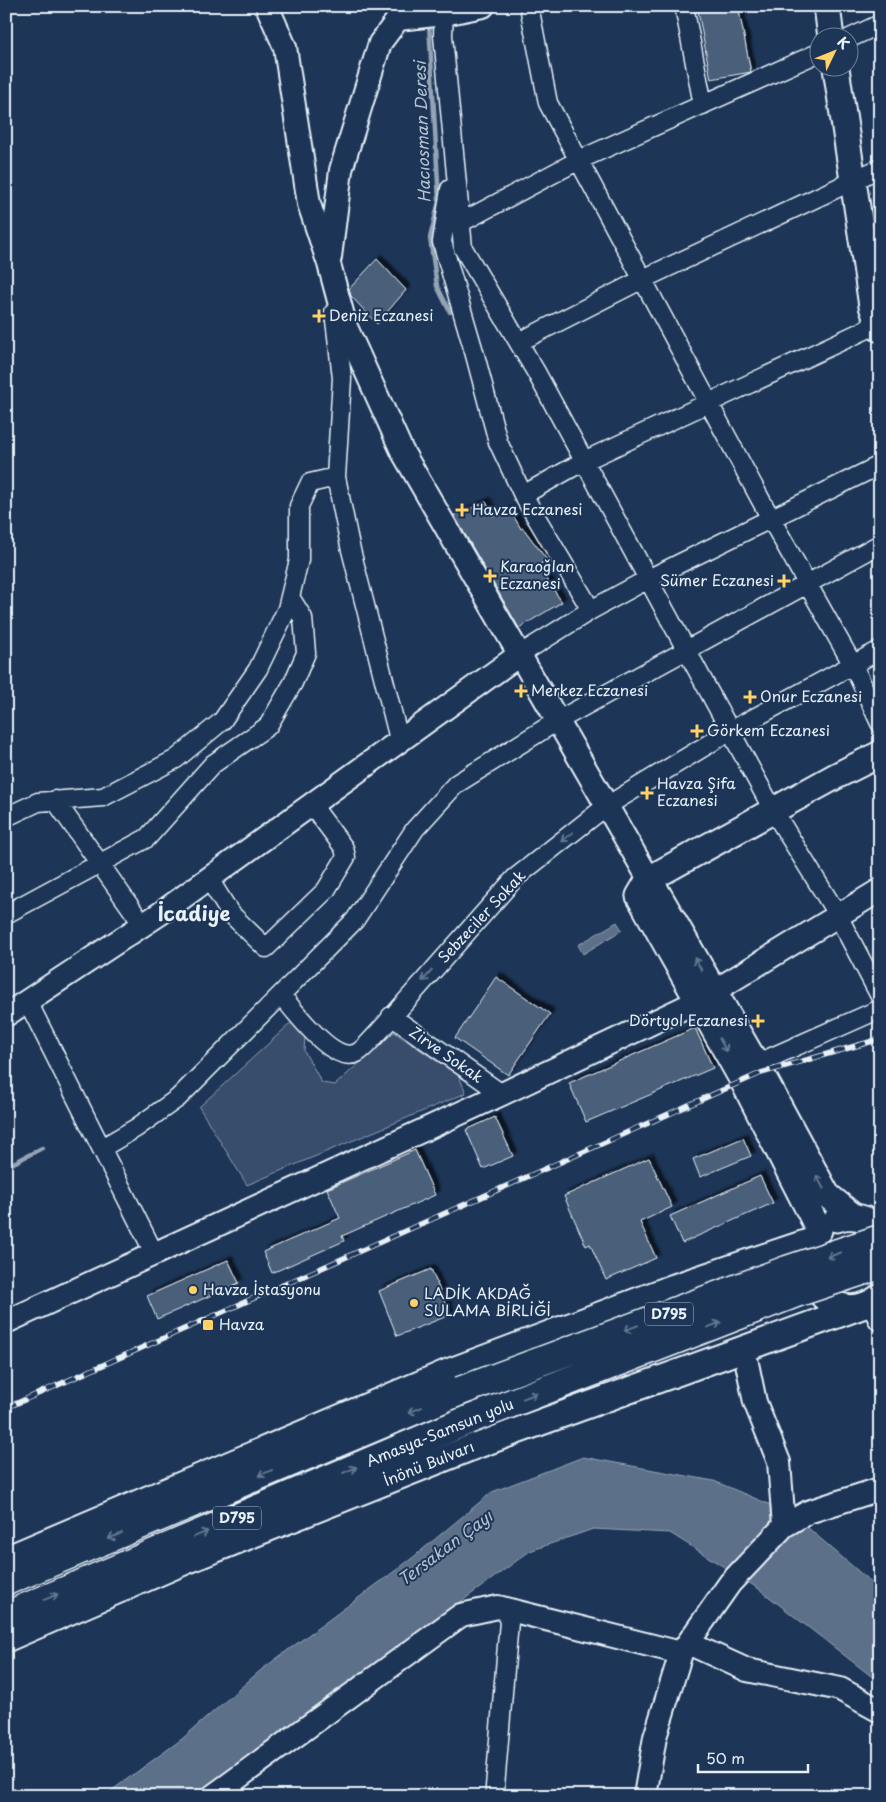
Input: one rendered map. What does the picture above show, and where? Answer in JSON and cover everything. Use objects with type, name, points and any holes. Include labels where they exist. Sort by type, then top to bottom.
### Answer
[{"type":"highway","name":"Amasya-Samsun yolu","points":[[6,1581],[460,1391],[778,1274],[872,1223]]},
{"type":"highway","name":"Amasya-Samsun yolu","points":[[6,1616],[468,1420],[796,1293],[880,1265]]},
{"type":"main road","points":[[827,6],[830,28]]},
{"type":"main road","points":[[838,78],[872,306],[879,325]]},
{"type":"main road","points":[[872,1223],[827,1195],[756,1064],[706,995],[644,888],[773,810],[880,754]]},
{"type":"main road","points":[[706,995],[743,1081],[815,1236]]},
{"type":"main road","points":[[6,1559],[448,1372],[815,1236],[841,1218],[872,1223]]},
{"type":"main road","points":[[815,1236],[806,1254],[806,1269],[811,1282],[819,1294],[838,1305],[873,1306]]},
{"type":"main road","name":"İnönü Bulvarı","points":[[6,1639],[186,1561],[478,1445],[744,1349],[873,1306]]},
{"type":"street","points":[[268,6],[285,47],[309,204],[329,264],[346,328],[402,451],[606,807],[644,888]]},
{"type":"street","points":[[400,743],[350,546],[336,477],[342,378],[329,264],[340,170],[380,44],[423,13],[483,6]]},
{"type":"street","points":[[529,6],[548,103],[771,518],[853,665],[880,722]]},
{"type":"street","points":[[684,6],[703,105]]},
{"type":"street","points":[[423,13],[444,36],[463,248],[584,461],[773,810],[838,914],[880,996]]},
{"type":"street","points":[[858,34],[880,24]]},
{"type":"street","points":[[460,223],[579,160],[808,58]]},
{"type":"street","points":[[455,162],[442,242],[498,442],[523,495],[591,610]]},
{"type":"street","points":[[518,342],[643,278],[880,168]]},
{"type":"street","points":[[523,495],[584,461],[879,325]]},
{"type":"street","points":[[6,1015],[209,879],[400,743],[519,655],[591,610],[648,579],[880,465]]},
{"type":"street","points":[[6,817],[38,802],[103,797],[176,759],[222,721],[258,669],[287,609],[299,560],[300,506],[310,483],[336,477]]},
{"type":"street","points":[[102,1148],[136,1128],[178,1098],[355,920],[415,829],[456,784],[557,721],[880,544]]},
{"type":"street","points":[[6,914],[147,838],[213,764],[268,726],[293,683],[306,653],[302,618],[290,597]]},
{"type":"street","name":"Sebzeciler Sokak","points":[[281,995],[328,1048],[343,1055],[356,1053],[377,1034],[515,878],[606,807],[730,731],[880,650]]},
{"type":"street","points":[[56,800],[143,925]]},
{"type":"street","points":[[209,879],[230,913],[266,948],[326,890],[346,857],[344,848],[312,805]]},
{"type":"street","points":[[6,1322],[502,1094],[706,995],[880,890]]},
{"type":"street","points":[[28,1002],[154,1253]]},
{"type":"street","points":[[756,1064],[880,1009]]},
{"type":"street","name":"Zirve Sokak","points":[[391,1016],[502,1094]]},
{"type":"street","points":[[744,1349],[755,1402],[779,1462],[784,1526]]},
{"type":"street","points":[[645,1796],[655,1737],[685,1648],[730,1583],[784,1526],[808,1512],[880,1489]]},
{"type":"street","points":[[213,1796],[460,1615],[498,1607],[685,1648],[747,1670],[840,1689],[880,1711]]},
{"type":"street","points":[[496,1796],[510,1610]]},
{"type":"shaded area","points":[[292,1022],[305,1036],[304,1051],[322,1083],[335,1085],[394,1032],[459,1076],[466,1093],[247,1185],[199,1107]]},
{"type":"water","points":[[617,922],[622,930],[583,954],[578,945]]},
{"type":"water","name":"Tersakan Çayı","points":[[583,1457],[714,1481],[792,1514],[880,1590],[880,1683],[759,1589],[670,1533],[593,1529],[530,1551],[197,1796],[104,1796],[182,1739],[261,1670],[411,1559],[492,1492]]},
{"type":"building","points":[[697,6],[738,6],[751,72],[711,79]]},
{"type":"building","points":[[377,259],[406,290],[377,324],[351,296],[349,289]]},
{"type":"building","points":[[486,502],[493,516],[510,510],[521,529],[523,528],[547,560],[537,566],[562,602],[519,628],[454,515]]},
{"type":"building","points":[[496,977],[550,1014],[508,1075],[455,1038]]},
{"type":"building","points":[[695,1028],[713,1068],[586,1122],[569,1083]]},
{"type":"building","points":[[495,1117],[513,1156],[483,1169],[466,1130]]},
{"type":"building","points":[[743,1138],[751,1156],[700,1177],[693,1159]]},
{"type":"building","points":[[415,1150],[435,1195],[342,1236],[344,1241],[272,1273],[263,1252],[340,1218],[327,1189]]},
{"type":"building","points":[[649,1158],[672,1207],[640,1222],[656,1258],[606,1280],[590,1244],[586,1246],[564,1196]]},
{"type":"building","points":[[760,1176],[773,1203],[682,1243],[670,1216]]},
{"type":"building","name":"Havza İstasyonu","points":[[228,1260],[239,1283],[157,1319],[147,1296]]},
{"type":"building","name":"LADİK AKDAĞ SULAMA BİRLİĞİ","points":[[431,1269],[450,1315],[397,1336],[379,1291]]},
{"type":"waterway","name":"Hacıosman Deresi","points":[[429,23],[439,201],[430,238],[437,286],[450,312]]},
{"type":"waterway","name":"Hacıosman Deresi","points":[[6,1167],[42,1148]]},
{"type":"railway","points":[[6,1408],[761,1073],[880,1039]]},
{"type":"place","name":"Deniz Eczanesi","points":[[319,316]]},
{"type":"place","name":"Havza Eczanesi","points":[[462,510]]},
{"type":"place","name":"Karaoğlan Eczanesi","points":[[490,576]]},
{"type":"place","name":"Sümer Eczanesi","points":[[784,581]]},
{"type":"place","name":"Merkez Eczanesi","points":[[521,691]]},
{"type":"place","name":"Onur Eczanesi","points":[[750,697]]},
{"type":"place","name":"Görkem Eczanesi","points":[[697,731]]},
{"type":"place","name":"Havza Şifa Eczanesi","points":[[647,793]]},
{"type":"place","name":"Dörtyol Eczanesi","points":[[758,1021]]},
{"type":"place","name":"Havza İstasyonu","points":[[193,1290]]},
{"type":"place","name":"LADİK AKDAĞ SULAMA BİRLİĞİ","points":[[414,1303]]},
{"type":"place","name":"Havza","points":[[208,1325]]},
{"type":"district","name":"İcadiye","points":[[194,914]]}]
